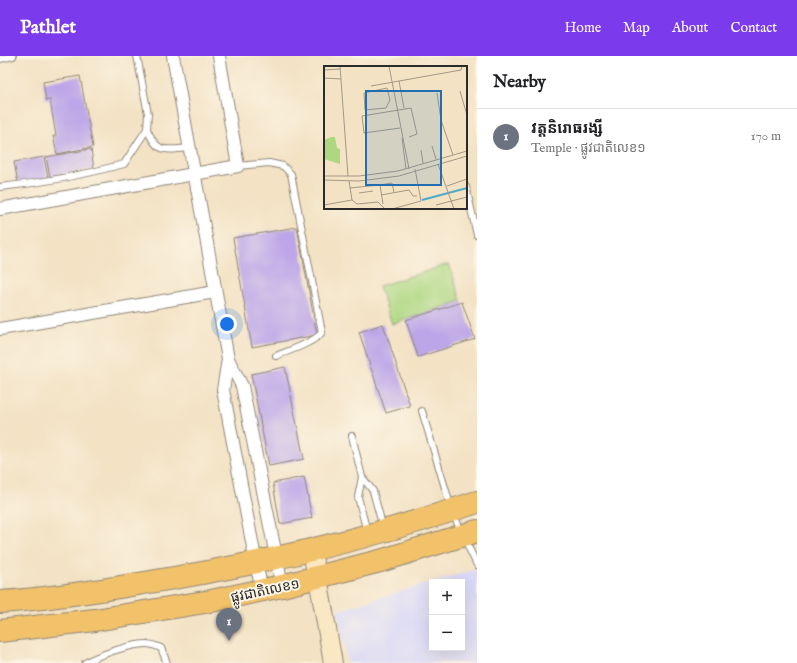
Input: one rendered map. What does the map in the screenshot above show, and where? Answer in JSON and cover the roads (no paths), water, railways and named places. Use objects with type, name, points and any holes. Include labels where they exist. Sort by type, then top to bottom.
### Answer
[{"type":"highway","name":"ផ្លូវជាតិលេខ១","points":[[0,602],[90,592],[203,574],[266,561],[375,533],[452,511],[477,502]]},
{"type":"highway","name":"ផ្លូវជាតិលេខ១","points":[[0,631],[95,620],[212,601],[318,578],[380,561],[470,533]]},
{"type":"highway","points":[[90,592],[95,620]]},
{"type":"main road","points":[[311,550],[318,578],[333,663]]},
{"type":"street","points":[[173,56],[228,359],[242,386],[266,561],[272,588]]},
{"type":"street","points":[[0,209],[238,166],[219,56]]},
{"type":"street","points":[[0,329],[215,292]]},
{"type":"street","points":[[228,359],[223,390],[272,588]]},
{"type":"lane","points":[[0,59],[12,56]]},
{"type":"lane","points":[[0,187],[28,184],[108,169],[124,164],[146,129],[148,114],[137,56]]},
{"type":"lane","points":[[146,129],[155,145],[162,149],[189,148]]},
{"type":"lane","points":[[238,166],[269,163],[283,166],[291,174],[298,205],[322,332],[314,339],[276,356]]},
{"type":"lane","points":[[467,191],[477,235]]},
{"type":"lane","points":[[422,411],[452,511],[470,533],[477,565]]},
{"type":"lane","points":[[352,436],[362,477],[373,491],[375,533]]},
{"type":"lane","points":[[362,477],[358,497],[375,533]]},
{"type":"lane","points":[[85,663],[92,658],[124,648],[144,644],[154,645],[161,648],[166,657],[167,663]]},
{"type":"place","name":"វត្តនិរោធរង្សី","points":[[229,641]]}]
